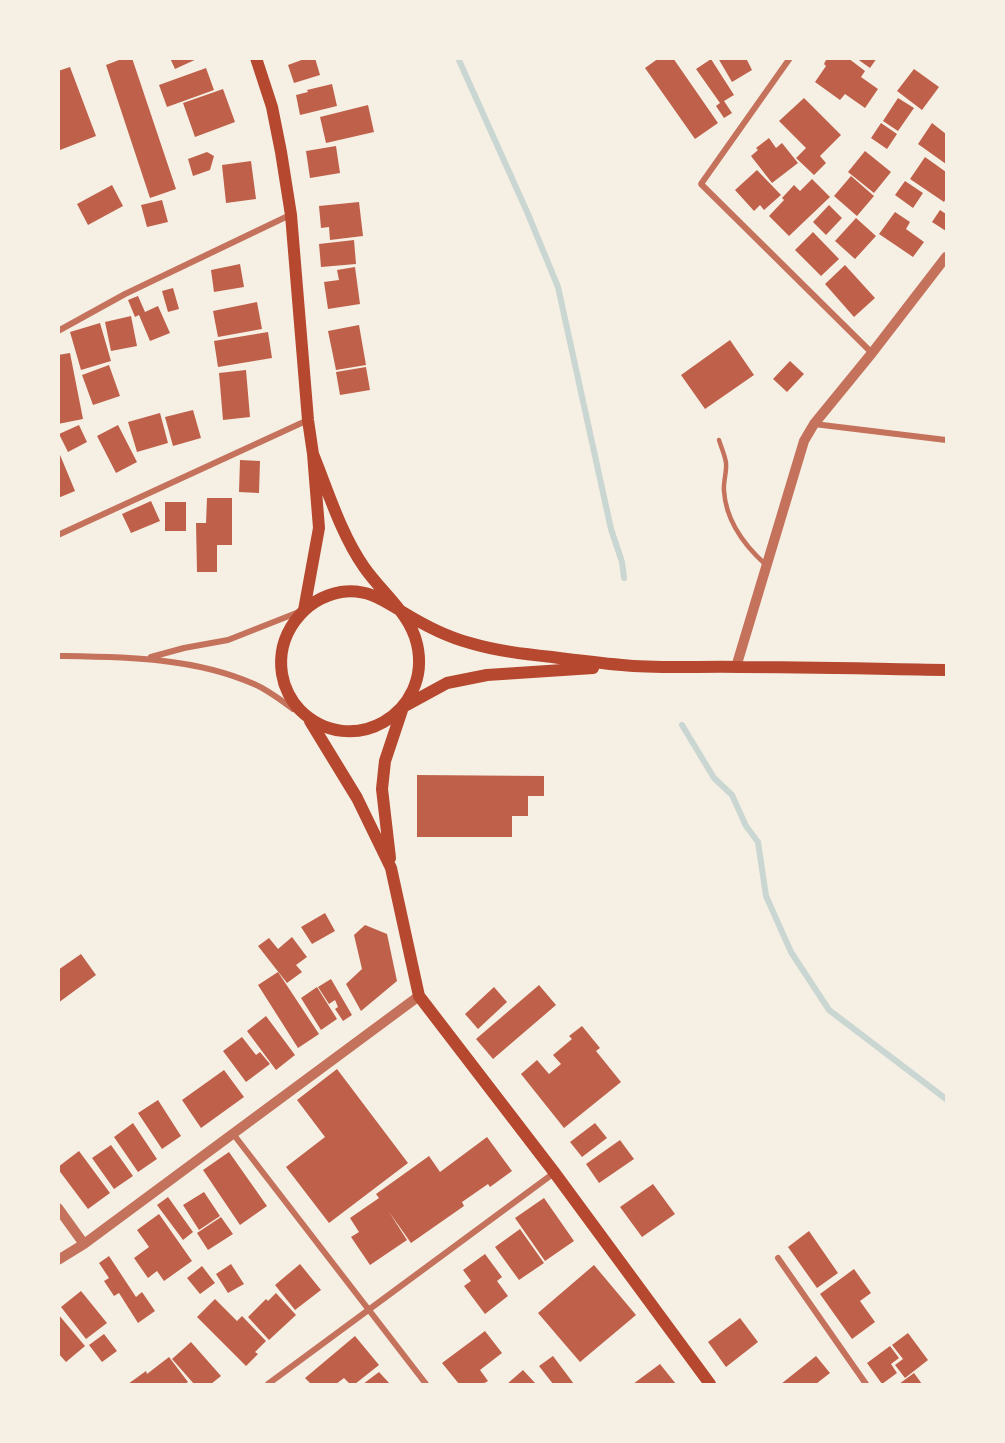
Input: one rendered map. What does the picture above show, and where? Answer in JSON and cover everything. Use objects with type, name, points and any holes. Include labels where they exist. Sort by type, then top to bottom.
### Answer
[{"type":"main road","points":[[256,58],[272,107],[291,215],[308,420],[313,454],[319,528],[304,610]]},
{"type":"main road","points":[[313,454],[350,543],[364,567],[400,611],[416,641],[419,658],[418,676],[403,707],[385,762],[382,789],[391,868],[419,996],[554,1172],[710,1384]]},
{"type":"main road","points":[[391,868],[357,798],[309,719],[296,706],[287,691],[282,675],[281,657],[292,624],[304,610],[322,598],[344,592],[375,595],[400,611],[468,643],[505,652],[624,666]]},
{"type":"main road","points":[[309,719],[336,731],[358,731],[379,725],[403,707],[447,683],[487,675],[624,666],[946,670]]},
{"type":"street","points":[[790,58],[701,184],[873,353]]},
{"type":"street","points":[[58,331],[125,294],[291,215]]},
{"type":"street","points":[[736,667],[765,564],[804,441],[814,424],[873,353],[946,257]]},
{"type":"street","points":[[58,535],[308,420]]},
{"type":"street","points":[[814,424],[946,440]]},
{"type":"street","points":[[148,658],[184,648],[228,640],[304,610]]},
{"type":"street","points":[[58,656],[148,658],[222,672],[256,685],[309,719]]},
{"type":"street","points":[[58,1260],[84,1244],[234,1135],[419,996]]},
{"type":"street","points":[[234,1135],[426,1384]]},
{"type":"street","points":[[268,1384],[554,1172]]},
{"type":"street","points":[[58,1208],[84,1244]]},
{"type":"street","points":[[778,1258],[866,1384]]},
{"type":"lane","points":[[719,440],[726,463],[723,489],[727,509],[735,530],[748,548],[765,564]]},
{"type":"building","points":[[124,58],[132,58],[176,189],[150,198],[106,65]]},
{"type":"building","points":[[170,58],[199,58],[175,69]]},
{"type":"building","points":[[307,58],[315,58],[320,75],[294,83],[288,65]]},
{"type":"building","points":[[659,58],[673,58],[718,123],[695,139],[645,68]]},
{"type":"building","points":[[718,58],[746,58],[752,70],[732,82]]},
{"type":"building","points":[[827,58],[848,58],[865,71],[861,77],[878,89],[865,108],[845,94],[840,100],[815,82],[826,66],[824,64]]},
{"type":"building","points":[[856,58],[877,58],[870,68]]},
{"type":"building","points":[[711,59],[734,95],[724,101],[732,113],[724,118],[716,106],[720,103],[696,69]]},
{"type":"building","points":[[70,67],[96,136],[60,150],[58,71]]},
{"type":"building","points":[[206,68],[214,90],[167,107],[159,85]]},
{"type":"building","points":[[914,69],[939,87],[922,110],[897,91]]},
{"type":"building","points":[[332,84],[337,106],[300,115],[296,95]]},
{"type":"building","points":[[223,89],[235,122],[195,137],[183,103]]},
{"type":"building","points":[[804,98],[841,135],[820,156],[826,163],[814,175],[796,158],[806,148],[779,121]]},
{"type":"building","points":[[898,98],[914,108],[898,131],[883,121]]},
{"type":"building","points":[[368,105],[374,132],[326,143],[320,117]]},
{"type":"building","points":[[881,123],[897,134],[887,149],[871,138]]},
{"type":"building","points":[[932,123],[946,134],[946,164],[918,144]]},
{"type":"building","points":[[769,138],[776,148],[782,143],[798,163],[772,183],[751,156],[758,150],[756,148]]},
{"type":"building","points":[[336,146],[340,173],[310,178],[306,151]]},
{"type":"building","points":[[865,151],[891,172],[874,193],[848,172]]},
{"type":"building","points":[[207,152],[214,156],[210,170],[193,176],[188,159]]},
{"type":"building","points":[[925,157],[946,172],[944,202],[910,179]]},
{"type":"building","points":[[251,161],[256,199],[226,203],[222,165]]},
{"type":"building","points":[[757,170],[781,195],[764,210],[760,205],[754,211],[735,190]]},
{"type":"building","points":[[851,176],[874,196],[857,216],[834,196]]},
{"type":"building","points":[[812,179],[830,197],[789,236],[769,216],[794,185],[800,191]]},
{"type":"building","points":[[905,181],[923,193],[913,208],[895,195]]},
{"type":"building","points":[[112,185],[123,206],[88,225],[77,204]]},
{"type":"building","points":[[162,200],[168,222],[147,227],[141,205]]},
{"type":"building","points":[[359,202],[363,236],[330,240],[329,227],[321,228],[319,206]]},
{"type":"building","points":[[829,205],[842,218],[826,235],[813,222]]},
{"type":"building","points":[[940,210],[946,214],[946,231],[932,222]]},
{"type":"building","points":[[895,212],[910,222],[906,229],[924,242],[913,257],[879,234]]},
{"type":"building","points":[[856,218],[876,236],[855,259],[835,241]]},
{"type":"building","points":[[813,232],[839,259],[821,276],[795,250]]},
{"type":"building","points":[[354,240],[356,264],[321,267],[319,244]]},
{"type":"building","points":[[240,264],[244,287],[214,292],[211,270]]},
{"type":"building","points":[[845,265],[875,298],[854,317],[825,284]]},
{"type":"building","points":[[355,267],[360,304],[328,309],[324,282],[339,280],[337,270]]},
{"type":"building","points":[[173,288],[179,309],[168,312],[162,291]]},
{"type":"building","points":[[138,296],[145,312],[158,306],[170,333],[150,341],[139,315],[135,317],[128,300]]},
{"type":"building","points":[[257,302],[262,329],[218,337],[213,311]]},
{"type":"building","points":[[131,316],[137,346],[111,351],[105,322]]},
{"type":"building","points":[[100,323],[111,361],[81,370],[70,332]]},
{"type":"building","points":[[359,325],[366,365],[336,370],[328,331]]},
{"type":"building","points":[[268,332],[272,358],[218,367],[214,341]]},
{"type":"building","points":[[730,340],[754,375],[705,409],[681,375]]},
{"type":"building","points":[[70,353],[83,419],[58,424],[58,355]]},
{"type":"building","points":[[790,361],[804,374],[787,392],[773,379]]},
{"type":"building","points":[[109,365],[120,396],[93,405],[82,375]]},
{"type":"building","points":[[366,367],[370,390],[340,395],[336,372]]},
{"type":"building","points":[[246,370],[250,417],[223,420],[219,373]]},
{"type":"building","points":[[193,410],[201,438],[173,446],[165,417]]},
{"type":"building","points":[[160,413],[168,443],[137,452],[128,422]]},
{"type":"building","points":[[79,425],[87,442],[68,452],[59,434]]},
{"type":"building","points":[[118,425],[137,462],[116,473],[97,436]]},
{"type":"building","points":[[58,450],[75,491],[58,498]]},
{"type":"building","points":[[240,460],[260,461],[259,493],[239,492]]},
{"type":"building","points":[[207,498],[232,498],[232,545],[217,545],[217,572],[197,572],[196,523],[206,523]]},
{"type":"building","points":[[151,501],[160,521],[131,533],[122,514]]},
{"type":"building","points":[[165,502],[186,502],[186,531],[165,531]]},
{"type":"building","points":[[417,775],[544,776],[544,796],[528,796],[528,816],[512,816],[512,837],[417,837]]},
{"type":"building","points":[[325,913],[335,931],[312,944],[301,927]]},
{"type":"building","points":[[365,925],[387,934],[397,981],[361,1011],[346,984],[362,969],[354,935]]},
{"type":"building","points":[[292,937],[307,957],[296,965],[302,972],[287,983],[258,946],[269,938],[278,949]]},
{"type":"building","points":[[81,954],[96,975],[58,1003],[58,970]]},
{"type":"building","points":[[278,972],[319,1034],[298,1048],[258,985]]},
{"type":"building","points":[[331,979],[352,1015],[343,1021],[335,1009],[338,1007],[335,1000],[329,1004],[318,987]]},
{"type":"building","points":[[539,985],[556,1005],[493,1059],[476,1039]]},
{"type":"building","points":[[317,987],[337,1019],[321,1030],[301,998]]},
{"type":"building","points":[[494,987],[507,1002],[478,1029],[465,1014]]},
{"type":"building","points":[[266,1016],[295,1055],[276,1070],[247,1031]]},
{"type":"building","points":[[582,1026],[600,1048],[596,1051],[621,1082],[564,1128],[521,1074],[537,1060],[549,1074],[561,1064],[553,1055],[572,1039],[569,1036]]},
{"type":"building","points":[[242,1037],[256,1055],[260,1052],[270,1064],[246,1082],[223,1051]]},
{"type":"building","points":[[337,1069],[408,1163],[329,1223],[286,1167],[325,1137],[297,1100]]},
{"type":"building","points":[[224,1070],[244,1097],[201,1128],[182,1100]]},
{"type":"building","points":[[158,1100],[181,1136],[162,1149],[138,1113]]},
{"type":"building","points":[[133,1123],[157,1159],[138,1172],[114,1137]]},
{"type":"building","points":[[595,1123],[607,1138],[582,1157],[570,1142]]},
{"type":"building","points":[[487,1137],[512,1171],[490,1187],[488,1184],[462,1202],[464,1206],[411,1243],[389,1212],[407,1240],[370,1265],[351,1237],[359,1232],[350,1218],[379,1198],[376,1194],[429,1156],[440,1172]]},
{"type":"building","points":[[620,1140],[634,1159],[599,1183],[586,1164]]},
{"type":"building","points":[[111,1145],[133,1176],[114,1189],[92,1158]]},
{"type":"building","points":[[79,1151],[110,1193],[88,1209],[58,1169]]},
{"type":"building","points":[[229,1152],[267,1206],[240,1225],[203,1170]]},
{"type":"building","points":[[653,1184],[675,1214],[642,1237],[620,1207]]},
{"type":"building","points":[[204,1192],[220,1216],[199,1230],[183,1205]]},
{"type":"building","points":[[168,1197],[193,1232],[183,1240],[157,1205]]},
{"type":"building","points":[[544,1198],[574,1241],[545,1261],[515,1218]]},
{"type":"building","points":[[159,1214],[192,1261],[164,1281],[157,1271],[148,1278],[134,1258],[149,1247],[137,1230]]},
{"type":"building","points":[[221,1217],[233,1234],[208,1250],[197,1233]]},
{"type":"building","points":[[520,1229],[544,1263],[519,1280],[495,1247]]},
{"type":"building","points":[[809,1231],[838,1273],[817,1288],[788,1247]]},
{"type":"building","points":[[485,1254],[502,1277],[497,1281],[508,1296],[485,1314],[464,1286],[471,1281],[463,1270]]},
{"type":"building","points":[[109,1256],[136,1297],[142,1292],[155,1311],[138,1323],[119,1293],[114,1296],[104,1281],[109,1278],[99,1263]]},
{"type":"building","points":[[231,1264],[244,1284],[228,1293],[216,1274]]},
{"type":"building","points":[[300,1264],[321,1290],[295,1310],[275,1285]]},
{"type":"building","points":[[594,1265],[636,1315],[580,1362],[538,1313]]},
{"type":"building","points":[[202,1266],[215,1283],[200,1294],[187,1278]]},
{"type":"building","points":[[854,1269],[871,1293],[860,1301],[875,1322],[852,1339],[820,1294]]},
{"type":"building","points":[[81,1291],[107,1323],[86,1339],[61,1307]]},
{"type":"building","points":[[276,1293],[296,1315],[269,1340],[248,1317],[266,1299],[268,1301]]},
{"type":"building","points":[[215,1299],[237,1321],[242,1316],[266,1341],[255,1352],[258,1354],[246,1366],[197,1317]]},
{"type":"building","points":[[58,1314],[85,1346],[66,1362],[58,1353]]},
{"type":"building","points":[[740,1318],[758,1342],[726,1367],[708,1342]]},
{"type":"building","points":[[485,1331],[502,1353],[480,1370],[488,1381],[483,1384],[459,1384],[442,1363]]},
{"type":"building","points":[[908,1333],[928,1360],[905,1378],[895,1365],[903,1359],[892,1345]]},
{"type":"building","points":[[104,1334],[117,1351],[102,1362],[89,1345]]},
{"type":"building","points":[[355,1336],[379,1365],[355,1384],[350,1384],[344,1378],[336,1384],[311,1384],[305,1378]]},
{"type":"building","points":[[191,1342],[221,1376],[211,1384],[194,1384],[172,1359]]},
{"type":"building","points":[[890,1346],[899,1358],[891,1364],[897,1373],[882,1384],[867,1363]]},
{"type":"building","points":[[553,1356],[574,1384],[553,1384],[539,1366]]},
{"type":"building","points":[[816,1356],[830,1373],[816,1384],[781,1384]]},
{"type":"building","points":[[169,1357],[188,1382],[185,1384],[128,1384],[146,1371],[147,1374]]},
{"type":"building","points":[[660,1364],[676,1384],[633,1384]]},
{"type":"building","points":[[523,1370],[536,1384],[507,1384]]},
{"type":"building","points":[[379,1372],[390,1384],[363,1384]]},
{"type":"building","points":[[914,1373],[922,1384],[899,1384]]},
{"type":"waterway","points":[[458,58],[558,287],[611,529],[622,562],[624,578]]},
{"type":"waterway","points":[[682,725],[714,778],[732,795],[746,826],[758,842],[766,896],[791,952],[829,1010],[946,1099]]}]
